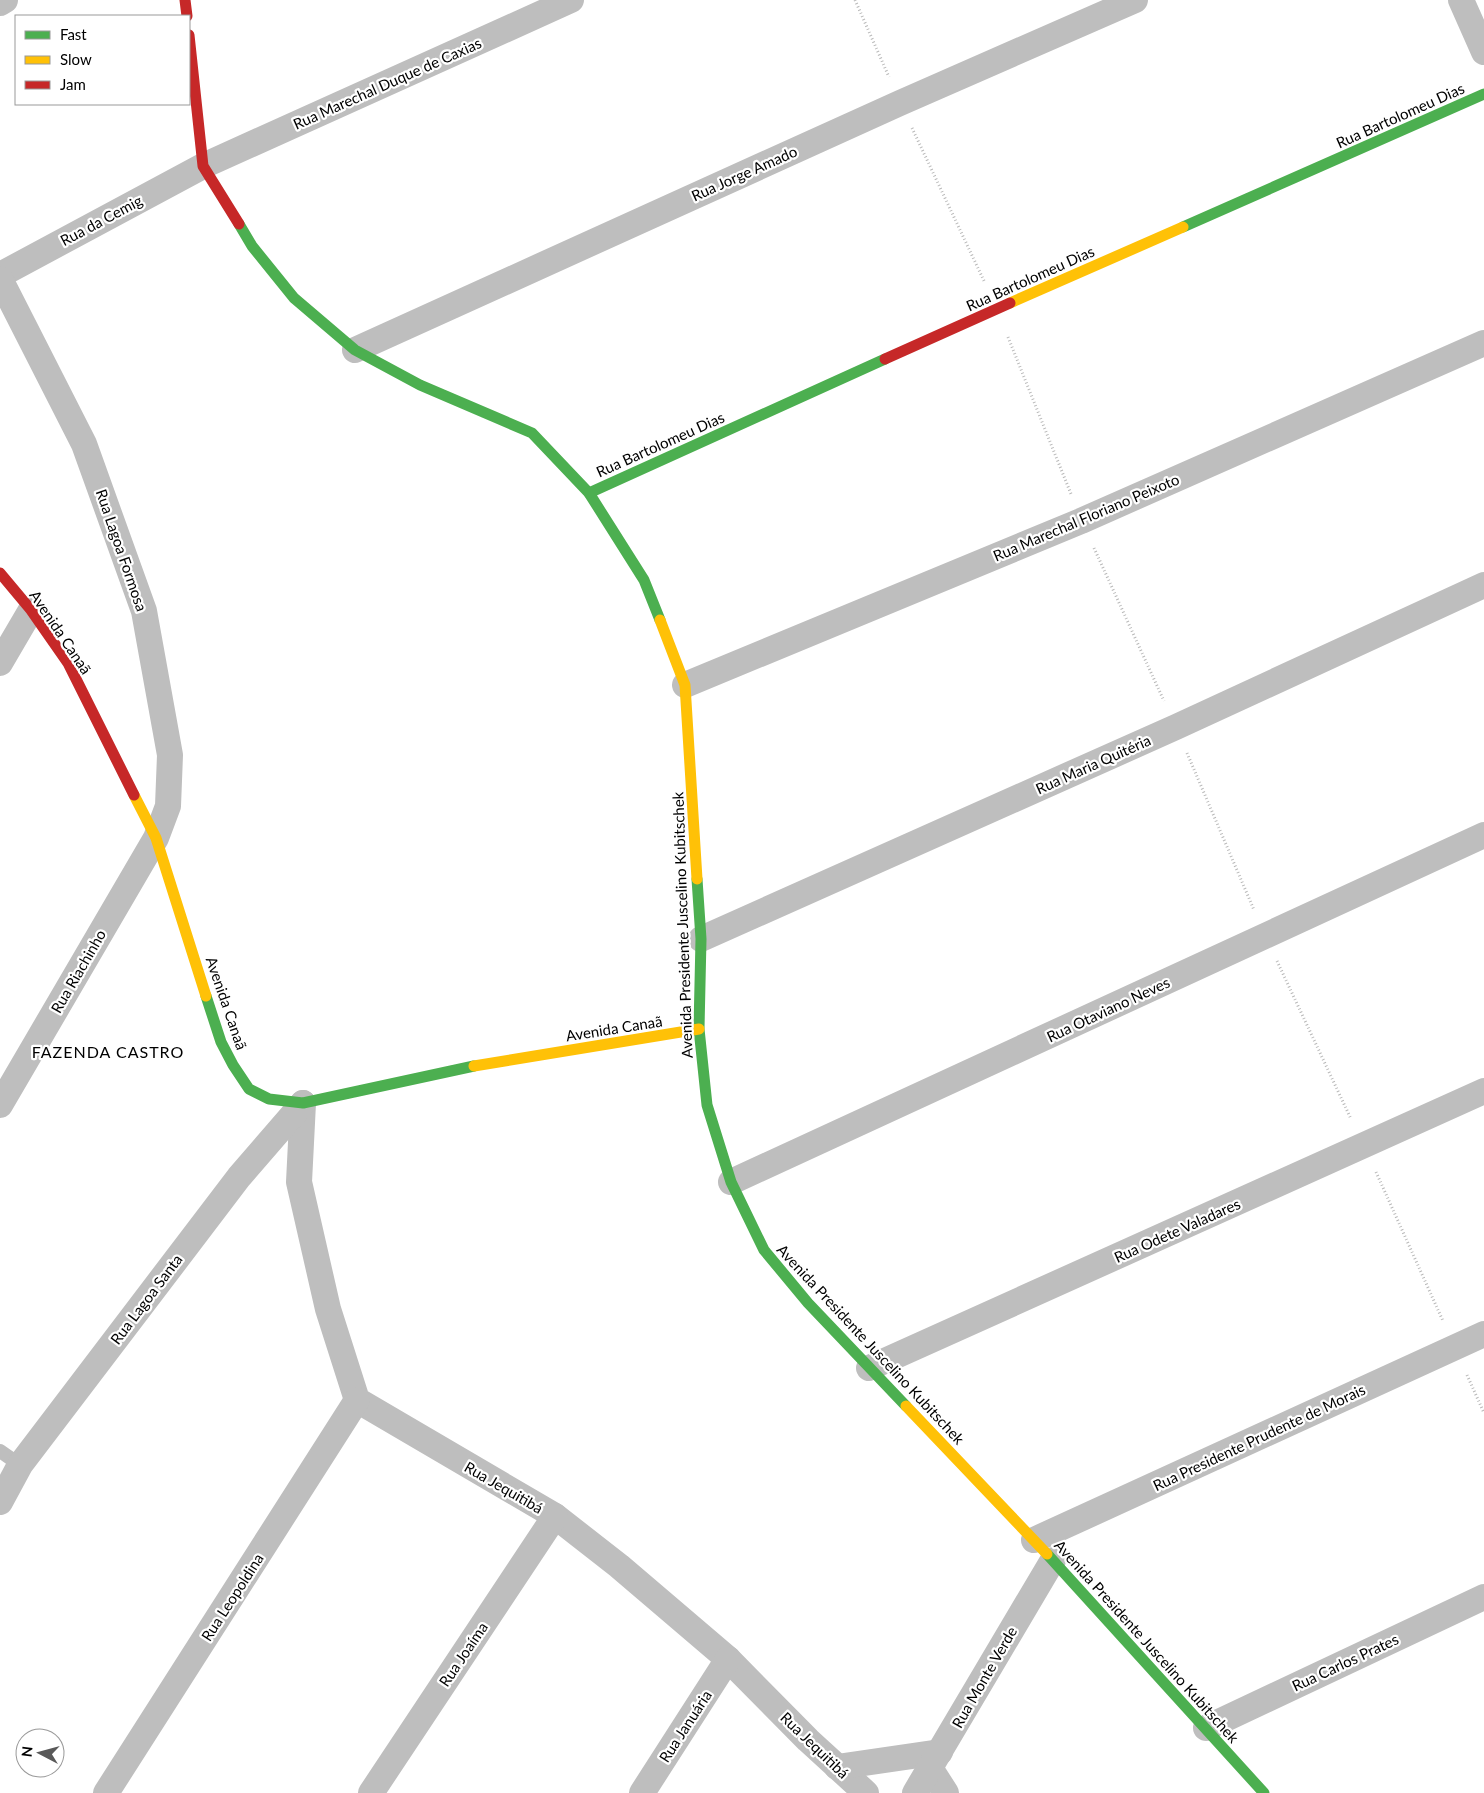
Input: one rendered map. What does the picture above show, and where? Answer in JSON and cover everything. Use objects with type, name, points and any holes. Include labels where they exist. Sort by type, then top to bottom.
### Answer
[{"type":"street","points":[[0,2],[5,0]]},
{"type":"street","points":[[185,0],[187,15]]},
{"type":"street","name":"Rua Marechal Duque de Caxias","points":[[203,166],[571,0]]},
{"type":"street","name":"Rua Jorge Amado","points":[[355,350],[900,102],[1135,0]]},
{"type":"street","points":[[1461,0],[1484,52]]},
{"type":"street","name":"Avenida Presidente Juscelino Kubitschek","points":[[190,44],[203,166],[252,246],[294,298],[355,350],[420,385],[532,433],[589,493],[644,580],[685,685],[701,939],[699,1029],[707,1106],[731,1182],[764,1250],[808,1303],[1053,1560],[1264,1793]]},
{"type":"street","name":"Rua Bartolomeu Dias","points":[[589,493],[997,309],[1484,94]]},
{"type":"street","name":"Rua da Cemig","points":[[0,275],[203,166]]},
{"type":"street","name":"Rua Lagoa Formosa","points":[[0,279],[84,444],[144,611],[170,755],[168,806],[156,838]]},
{"type":"street","name":"Rua Marechal Floriano Peixoto","points":[[685,685],[1081,520],[1484,343]]},
{"type":"street","name":"Avenida Canaã","points":[[0,572],[31,610],[68,663],[156,838],[221,1042],[249,1089],[269,1099],[303,1103],[471,1066],[699,1029]]},
{"type":"street","name":"Rua Maria Quitéria","points":[[701,939],[1185,722],[1484,585]]},
{"type":"street","points":[[0,663],[31,610]]},
{"type":"street","name":"Rua Otaviano Neves","points":[[731,1182],[1484,835]]},
{"type":"street","name":"Rua Riachinho","points":[[0,1104],[156,838]]},
{"type":"street","name":"Rua Odete Valadares","points":[[869,1368],[1484,1091]]},
{"type":"street","points":[[303,1103],[299,1182],[328,1308],[357,1400]]},
{"type":"street","name":"Rua Lagoa Santa","points":[[0,1502],[10,1458],[303,1103]]},
{"type":"street","name":"Rua Presidente Prudente de Morais","points":[[1034,1540],[1484,1334]]},
{"type":"street","name":"Rua Jequitibá","points":[[357,1400],[555,1516],[619,1566],[728,1659],[808,1740],[866,1793]]},
{"type":"street","name":"Rua Leopoldina","points":[[106,1793],[357,1400]]},
{"type":"street","name":"Rua Joaíma","points":[[371,1793],[555,1516]]},
{"type":"street","name":"Rua Monte Verde","points":[[916,1793],[1053,1560]]},
{"type":"street","name":"Rua Carlos Prates","points":[[1206,1728],[1484,1597]]},
{"type":"street","name":"Rua Januária","points":[[642,1793],[728,1659]]},
{"type":"street","points":[[837,1767],[935,1760],[946,1793]]},
{"type":"traffic: fast","points":[[1183,227],[1484,94]]},
{"type":"traffic: fast","points":[[239,224],[252,246],[294,298],[355,350],[420,385],[532,433],[589,493],[644,580],[660,620]]},
{"type":"traffic: fast","points":[[589,493],[885,359]]},
{"type":"traffic: fast","points":[[697,879],[701,939],[699,1029],[707,1105],[731,1182],[764,1250],[808,1303],[906,1406]]},
{"type":"traffic: fast","points":[[206,996],[221,1042],[233,1065],[249,1089],[269,1099],[303,1103],[474,1066]]},
{"type":"traffic: fast","points":[[1047,1554],[1264,1793]]},
{"type":"traffic: slow","points":[[1010,303],[1183,227]]},
{"type":"traffic: slow","points":[[660,620],[685,685],[697,879]]},
{"type":"traffic: slow","points":[[134,795],[156,838],[206,996]]},
{"type":"traffic: slow","points":[[474,1066],[699,1029]]},
{"type":"traffic: slow","points":[[906,1406],[1047,1554]]},
{"type":"traffic: jam","points":[[185,0],[187,15]]},
{"type":"traffic: jam","points":[[190,44],[203,166],[239,224]]},
{"type":"traffic: jam","points":[[885,359],[1010,303]]},
{"type":"traffic: jam","points":[[0,573],[31,610],[68,663],[134,795]]},
{"type":"district","name":"FAZENDA CASTRO","points":[[108,1051]]}]
